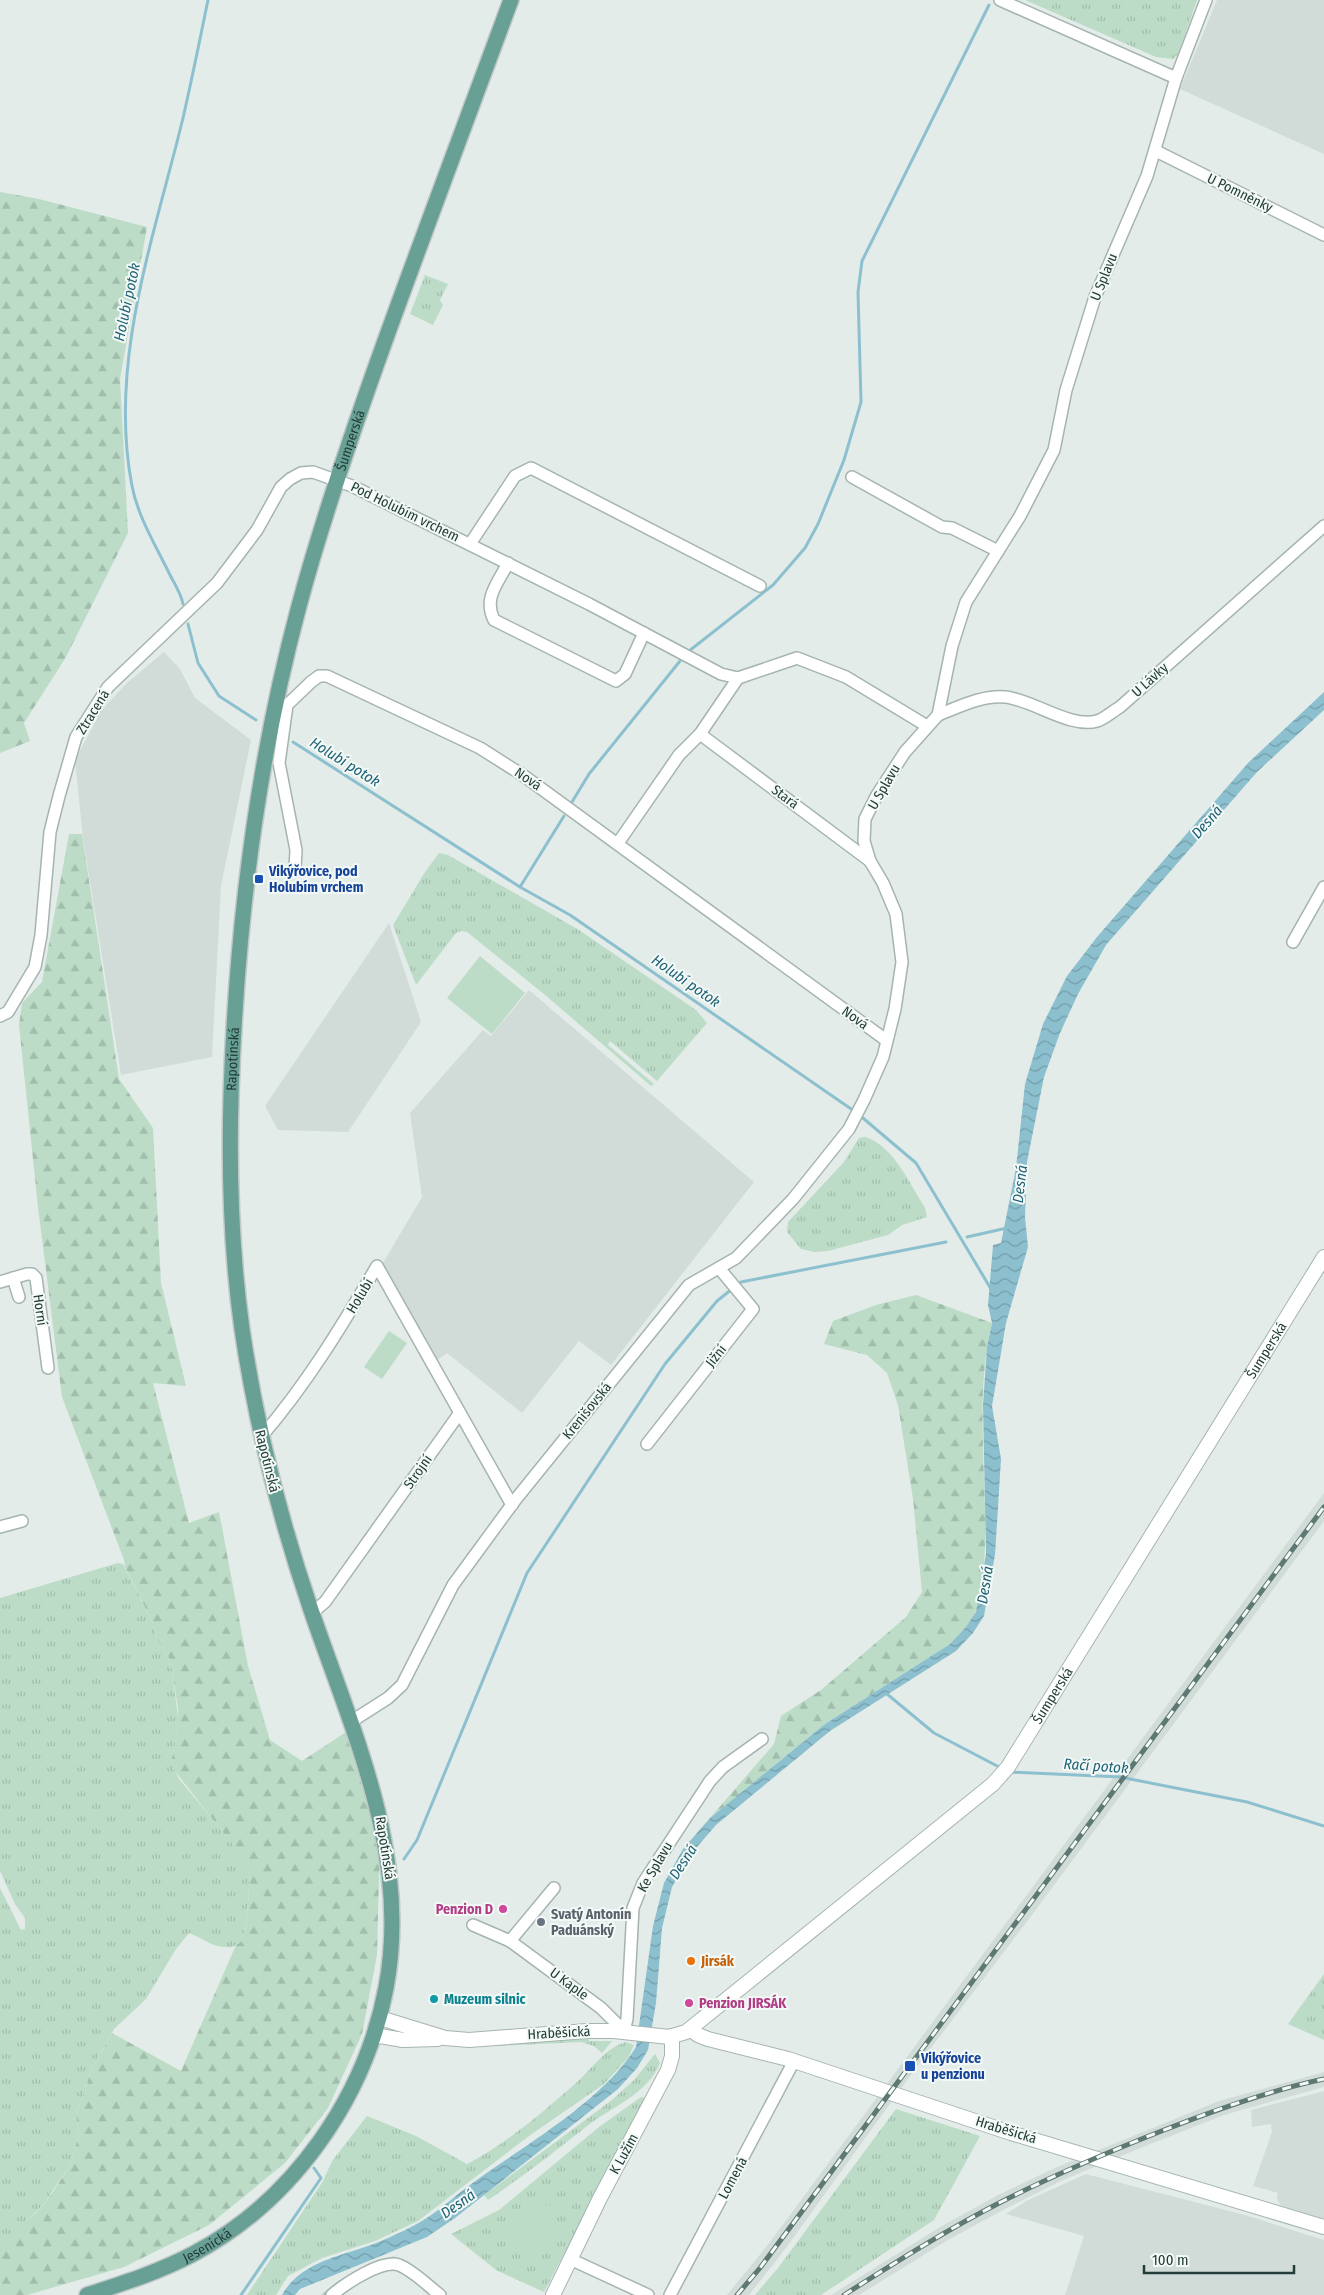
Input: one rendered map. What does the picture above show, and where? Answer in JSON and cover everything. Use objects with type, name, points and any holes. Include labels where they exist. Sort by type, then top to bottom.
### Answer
[{"type":"main road","name":"Šumperská","points":[[271,729],[298,609],[337,479],[452,158],[511,0]]},
{"type":"main road","name":"Rapotínská","points":[[271,729],[251,845],[242,920],[234,1036],[230,1138],[236,1282],[247,1361],[261,1437],[285,1531],[312,1613],[352,1722],[378,1807],[391,1880],[392,1942],[387,1984],[380,2018],[359,2075],[338,2114],[305,2160]]},
{"type":"main road","name":"Jesenická","points":[[88,2295],[154,2273],[218,2239],[276,2193],[305,2160]]},
{"type":"street","points":[[1000,0],[1176,78]]},
{"type":"street","name":"U Splavu","points":[[852,1123],[883,1057],[895,1009],[902,962],[896,914],[883,883],[870,861],[864,841],[865,819],[877,795],[905,752],[938,715],[952,646],[966,602],[1020,516],[1054,450],[1066,390],[1096,297],[1147,176],[1156,151],[1176,78],[1206,0]]},
{"type":"street","name":"U Pomněnky","points":[[1156,151],[1324,235]]},
{"type":"street","name":"Pod Holubím vrchem","points":[[470,544],[515,476],[532,468],[760,586]]},
{"type":"street","name":"Pod Holubím vrchem","points":[[175,624],[217,583],[243,550],[284,484],[294,476],[307,472],[320,473],[337,479],[470,544],[721,674],[738,678]]},
{"type":"street","points":[[852,477],[942,527],[952,528],[998,551]]},
{"type":"street","name":"U Lávky","points":[[938,715],[972,702],[995,697],[1006,697],[1059,716],[1081,721],[1097,721],[1120,707],[1324,526]]},
{"type":"street","points":[[508,564],[489,599],[490,612],[494,620],[616,681],[625,674],[644,633]]},
{"type":"street","name":"Ztracená","points":[[4,1014],[34,966],[41,935],[50,832],[58,796],[76,737],[108,687],[175,624]]},
{"type":"street","points":[[618,843],[679,755],[700,734],[738,678],[797,658],[846,677],[927,726]]},
{"type":"street","name":"Nová","points":[[295,869],[296,850],[279,756],[287,705],[319,676],[334,679],[480,748],[524,776],[886,1040]]},
{"type":"street","name":"Stará","points":[[700,734],[870,861]]},
{"type":"street","points":[[1293,942],[1324,886]]},
{"type":"street","name":"Krenišovská","points":[[352,1722],[388,1698],[402,1685],[453,1585],[512,1505],[689,1285],[736,1258],[793,1199],[852,1123]]},
{"type":"street","name":"Šumperská","points":[[672,2036],[690,2029],[794,1947],[1005,1770],[1324,1257]]},
{"type":"street","name":"Holubí","points":[[261,1437],[286,1409],[349,1315],[377,1266],[459,1414]]},
{"type":"street","name":"Jižní","points":[[647,1444],[753,1309],[719,1268]]},
{"type":"street","name":"Horní","points":[[0,1282],[32,1274],[36,1278],[48,1368]]},
{"type":"street","name":"Horní","points":[[13,1278],[19,1297]]},
{"type":"street","points":[[459,1414],[512,1505]]},
{"type":"street","name":"Strojní","points":[[312,1613],[326,1602],[459,1414]]},
{"type":"street","points":[[0,1527],[22,1521]]},
{"type":"street","name":"Ke Splavu","points":[[629,2032],[626,2019],[633,1908],[643,1883],[710,1781],[723,1767],[762,1738]]},
{"type":"street","points":[[510,1941],[554,1888]]},
{"type":"street","name":"U Kaple","points":[[473,1924],[510,1941],[602,2008],[629,2032]]},
{"type":"street","name":"Hraběšická","points":[[380,2018],[445,2038]]},
{"type":"street","name":"Hraběšická","points":[[690,2029],[708,2039],[794,2061],[1011,2132],[1324,2227]]},
{"type":"street","name":"Hraběšická","points":[[374,2035],[403,2040],[445,2038],[469,2040],[549,2032],[629,2032],[672,2036]]},
{"type":"street","name":"K Lužím","points":[[553,2295],[668,2070],[672,2056],[672,2036]]},
{"type":"street","name":"Lomená","points":[[670,2295],[794,2061]]},
{"type":"street","points":[[332,2295],[348,2283],[378,2267],[393,2264],[406,2269],[440,2295]]},
{"type":"street","points":[[568,2264],[648,2295]]},
{"type":"shaded area","points":[[1217,0],[1324,0],[1324,154],[1180,89]]},
{"type":"shaded area","points":[[164,652],[180,669],[195,698],[251,740],[221,886],[212,1057],[121,1075],[83,838],[75,760],[101,711],[127,683]]},
{"type":"shaded area","points":[[389,923],[421,1022],[348,1132],[278,1130],[265,1106]]},
{"type":"shaded area","points":[[529,990],[754,1182],[611,1365],[579,1341],[522,1413],[447,1353],[435,1362],[380,1268],[422,1197],[410,1113],[483,1030],[491,1036]]},
{"type":"shaded area","points":[[1324,1493],[1324,1521],[1029,1919],[921,2061],[783,2252],[749,2295],[727,2295],[770,2242]]},
{"type":"shaded area","points":[[1324,2072],[1324,2087],[1224,2115],[1063,2180],[948,2240],[859,2295],[831,2295],[940,2227],[998,2195],[1057,2167],[1219,2101]]},
{"type":"shaded area","points":[[1324,2091],[1324,2221],[1282,2209],[1277,2198],[1278,2193],[1253,2186],[1272,2132],[1271,2124],[1252,2127],[1251,2110]]},
{"type":"shaded area","points":[[1086,2174],[1245,2215],[1324,2240],[1324,2295],[1065,2295],[1084,2236],[1006,2214],[1028,2200]]},
{"type":"green space","points":[[1025,0],[1197,0],[1178,54],[1173,59],[1156,57]]},
{"type":"green space","points":[[0,192],[39,199],[147,227],[120,379],[128,533],[66,657],[24,723],[30,741],[0,753]]},
{"type":"green space","points":[[425,275],[448,284],[440,300],[443,305],[433,325],[410,314]]},
{"type":"green space","points":[[69,834],[82,834],[119,1079],[153,1128],[161,1283],[186,1386],[153,1383],[189,1523],[219,1512],[248,1666],[270,1740],[302,1761],[346,1732],[365,1786],[380,1838],[377,1955],[362,2034],[328,2108],[285,2163],[209,2225],[124,2267],[27,2295],[0,2295],[0,2248],[12,2233],[45,2203],[71,2165],[79,2132],[76,2116],[77,2109],[83,2099],[90,2073],[112,2033],[181,2071],[236,1945],[242,1941],[247,1918],[250,1872],[241,1855],[174,1770],[171,1762],[176,1739],[178,1709],[169,1658],[157,1639],[152,1621],[125,1567],[62,1397],[38,1207],[19,1025],[22,1003],[42,982]]},
{"type":"green space","points":[[439,853],[448,855],[579,930],[696,1010],[707,1023],[657,1081],[610,1041],[608,1045],[654,1084],[651,1086],[545,995],[467,932],[461,931],[456,933],[416,985],[393,925],[425,872]]},
{"type":"green space","points":[[480,956],[525,993],[492,1034],[447,998]]},
{"type":"green space","points":[[866,1137],[885,1149],[900,1167],[925,1208],[927,1217],[902,1225],[888,1235],[828,1251],[814,1252],[801,1249],[787,1232],[788,1222],[844,1162],[859,1138]]},
{"type":"green space","points":[[916,1295],[992,1323],[984,1370],[982,1418],[985,1513],[984,1563],[982,1588],[976,1611],[968,1625],[950,1644],[825,1724],[710,1818],[774,1744],[781,1716],[821,1690],[906,1617],[922,1592],[913,1499],[898,1405],[887,1373],[867,1355],[824,1344],[833,1321],[876,1305]]},
{"type":"green space","points":[[389,1331],[407,1343],[382,1379],[364,1367]]},
{"type":"green space","points":[[118,1563],[123,1564],[152,1621],[157,1639],[169,1658],[178,1718],[171,1762],[179,1779],[226,1835],[250,1871],[247,1918],[242,1941],[232,1947],[214,1945],[189,1933],[176,1949],[146,1999],[114,2029],[90,2073],[83,2099],[77,2109],[76,2116],[79,2132],[71,2165],[45,2203],[0,2248],[0,1888],[21,1930],[25,1929],[25,1918],[15,1904],[0,1871],[0,1598]]},
{"type":"green space","points":[[1324,1974],[1324,2040],[1288,2024]]},
{"type":"green space","points":[[588,2036],[589,2041],[612,2041],[602,2053],[594,2046],[581,2042],[496,2046],[497,2044]]},
{"type":"green space","points":[[626,2042],[634,2045],[628,2058],[604,2084],[529,2136],[418,2221],[375,2241],[322,2258],[288,2276],[276,2295],[247,2295],[323,2181],[332,2161],[367,2116],[416,2136],[467,2164],[496,2147],[524,2127],[576,2083],[605,2054]]},
{"type":"green space","points":[[655,2054],[660,2063],[654,2074],[638,2092],[596,2120],[488,2200],[484,2195],[612,2100],[634,2080]]},
{"type":"green space","points":[[641,2097],[646,2098],[544,2292],[496,2270],[451,2234],[499,2210],[599,2127]]},
{"type":"green space","points":[[896,2109],[980,2136],[934,2220],[821,2295],[755,2295],[778,2268]]},
{"type":"green space","points":[[526,2196],[560,2210],[542,2253],[507,2239]]},
{"type":"green space","points":[[399,2255],[372,2265],[329,2295],[321,2295],[338,2281],[357,2270]]},
{"type":"water","name":"Desná","points":[[1324,692],[1324,710],[1257,772],[1106,945],[1078,994],[1060,1033],[1044,1077],[1027,1162],[1025,1217],[1028,1247],[1006,1323],[992,1406],[1001,1459],[995,1555],[984,1616],[973,1633],[956,1651],[830,1731],[716,1825],[691,1854],[672,1887],[662,1928],[656,2003],[648,2050],[637,2068],[618,2089],[455,2218],[427,2237],[300,2289],[295,2295],[282,2295],[289,2284],[298,2276],[319,2263],[385,2239],[429,2216],[562,2120],[604,2085],[622,2066],[636,2047],[653,1926],[664,1883],[683,1849],[710,1818],[825,1724],[950,1644],[966,1627],[976,1612],[986,1554],[983,1405],[987,1347],[992,1323],[988,1305],[993,1245],[1001,1243],[1016,1168],[1025,1084],[1043,1024],[1067,976],[1097,937],[1248,763]]},
{"type":"waterway","name":"Holubí potok","points":[[183,604],[179,592],[138,509],[135,498],[126,440],[126,393],[130,347],[138,301],[148,254],[183,118],[208,0]]},
{"type":"waterway","points":[[689,651],[773,585],[805,548],[818,524],[844,460],[861,402],[858,292],[862,261],[989,5]]},
{"type":"waterway","name":"Holubí potok","points":[[188,624],[198,663],[219,696],[256,720]]},
{"type":"waterway","points":[[572,802],[589,774],[680,661]]},
{"type":"waterway","name":"Holubí potok","points":[[293,742],[520,887],[570,915],[857,1113],[916,1163],[991,1289]]},
{"type":"waterway","points":[[520,887],[564,816]]},
{"type":"waterway","points":[[967,1237],[1007,1228]]},
{"type":"waterway","points":[[737,1285],[741,1282],[946,1242]]},
{"type":"waterway","points":[[404,1859],[417,1840],[527,1573],[665,1364],[717,1301],[732,1289]]},
{"type":"waterway","name":"Račí potok","points":[[887,1694],[934,1733],[1001,1768]]},
{"type":"waterway","name":"Račí potok","points":[[1008,1772],[1120,1777],[1247,1802],[1324,1826]]},
{"type":"waterway","points":[[241,2295],[321,2178],[314,2168]]},
{"type":"railway","points":[[737,2295],[760,2268],[1324,1507]]},
{"type":"railway","points":[[844,2295],[962,2223],[1061,2173],[1219,2109],[1282,2089],[1324,2079]]},
{"type":"place","name":"Vikýřovice, pod Holubím vrchem","points":[[259,879]]},
{"type":"place","name":"Penzion D","points":[[503,1909]]},
{"type":"place","name":"Svatý Antonín Paduánský","points":[[541,1922]]},
{"type":"place","name":"Jirsák","points":[[691,1961]]},
{"type":"place","name":"Muzeum silnic","points":[[434,1999]]},
{"type":"place","name":"Penzion JIRSÁK","points":[[689,2003]]},
{"type":"place","name":"Vikýřovice u penzionu","points":[[910,2066]]}]
